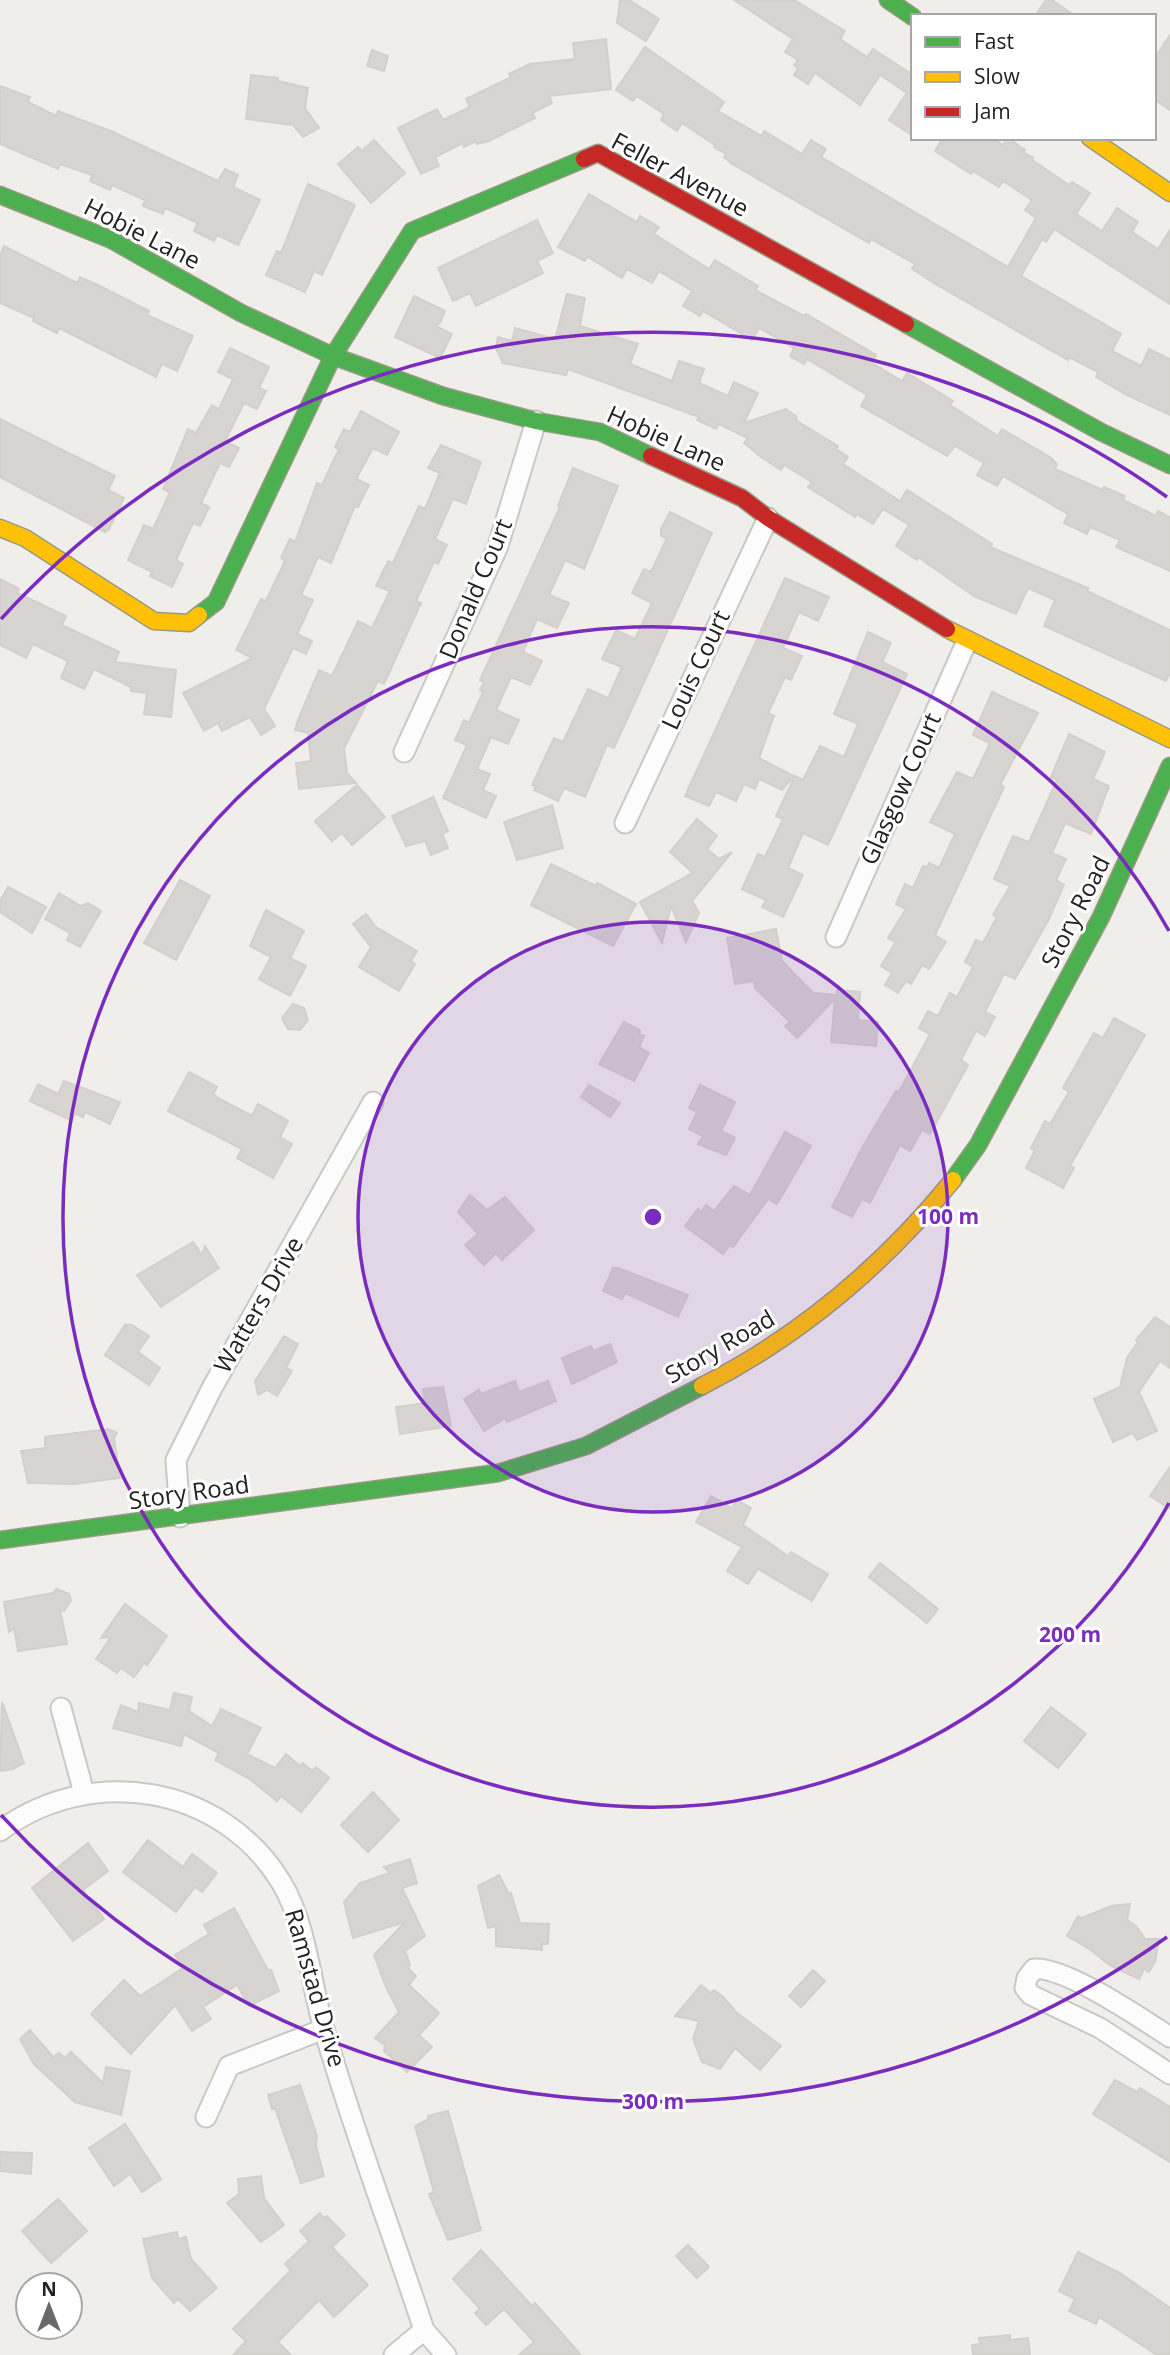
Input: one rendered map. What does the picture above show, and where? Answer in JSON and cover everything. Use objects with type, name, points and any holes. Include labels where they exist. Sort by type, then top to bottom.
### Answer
[{"type":"street","points":[[888,0],[911,16]]},
{"type":"street","points":[[1093,140],[1170,193]]},
{"type":"street","name":"Feller Avenue","points":[[0,528],[25,538],[154,621],[189,623],[216,602],[333,356],[412,231],[598,153],[1101,432],[1170,465]]},
{"type":"street","name":"Hobie Lane","points":[[0,195],[112,240],[241,313],[333,356],[443,396],[536,421],[600,432],[742,498],[768,518],[967,641],[1170,739]]},
{"type":"street","name":"Donald Court","points":[[404,752],[498,546],[536,421]]},
{"type":"street","name":"Louis Court","points":[[625,823],[768,518]]},
{"type":"street","name":"Glasgow Court","points":[[836,937],[967,641]]},
{"type":"street","name":"Story Road","points":[[0,1540],[498,1474],[561,1456],[745,1362],[799,1326],[902,1239],[958,1176],[978,1145],[1164,797],[1170,766]]},
{"type":"street","name":"Watters Drive","points":[[180,1517],[176,1460],[212,1388],[373,1102]]},
{"type":"street","points":[[61,1708],[83,1793]]},
{"type":"street","name":"Ramstad Drive","points":[[0,1831],[15,1819],[58,1800],[83,1793],[125,1790],[160,1795],[212,1816],[247,1840],[269,1865],[293,1905],[324,2029],[424,2330],[446,2355]]},
{"type":"street","points":[[1170,2037],[1122,2006],[1054,1972],[1034,1969],[1027,1978],[1025,1988],[1031,1995],[1100,2028],[1170,2074]]},
{"type":"street","points":[[206,2118],[229,2066],[324,2029]]},
{"type":"street","points":[[394,2355],[424,2330]]},
{"type":"building","points":[[620,0],[629,0],[659,19],[646,41],[617,23]]},
{"type":"building","points":[[734,0],[794,0],[845,31],[840,39],[867,57],[873,49],[911,74],[911,135],[889,120],[907,93],[880,75],[860,105],[815,73],[808,84],[794,75],[798,68],[794,65],[798,60],[785,52],[793,39]]},
{"type":"building","points":[[1046,0],[1052,0],[1072,14],[1036,14]]},
{"type":"building","points":[[1170,35],[1170,110],[1156,100],[1156,56]]},
{"type":"building","points":[[606,39],[611,89],[549,96],[552,103],[532,113],[535,118],[489,141],[477,144],[476,141],[464,147],[463,143],[435,157],[439,166],[421,174],[398,128],[437,109],[443,120],[470,107],[466,99],[511,77],[509,74],[530,64],[575,59],[573,43]]},
{"type":"building","points":[[645,47],[724,102],[718,111],[762,136],[764,131],[802,154],[811,140],[826,149],[821,157],[1008,267],[1036,218],[1025,210],[1032,200],[1003,181],[999,187],[973,171],[971,174],[935,151],[942,140],[995,140],[1003,145],[1007,140],[1011,140],[1025,150],[1023,152],[1033,158],[1032,160],[1069,185],[1072,182],[1090,193],[1076,214],[1102,231],[1117,208],[1138,222],[1132,232],[1158,249],[1170,230],[1170,304],[1054,229],[1046,242],[1042,239],[1021,276],[1121,334],[1112,351],[1141,366],[1149,349],[1170,359],[1170,415],[1127,395],[1096,377],[1098,372],[1069,357],[1068,360],[937,285],[912,269],[915,264],[871,239],[869,243],[732,164],[724,157],[726,154],[682,123],[677,131],[661,120],[664,114],[637,96],[633,101],[616,90]]},
{"type":"building","points":[[372,50],[388,56],[384,71],[367,66]]},
{"type":"building","points":[[251,75],[278,78],[278,81],[308,88],[305,108],[319,128],[303,137],[293,125],[246,119]]},
{"type":"building","points":[[0,86],[30,97],[28,102],[56,116],[58,111],[113,132],[218,181],[225,169],[238,175],[233,187],[260,200],[238,245],[217,235],[214,241],[194,231],[198,223],[165,208],[163,214],[143,206],[145,200],[112,185],[110,190],[90,181],[92,175],[60,164],[58,169],[0,144]]},
{"type":"building","points":[[374,140],[405,173],[371,203],[338,164],[358,147],[362,151]]},
{"type":"building","points":[[308,184],[355,205],[322,275],[314,271],[305,292],[266,275],[277,251],[281,253]]},
{"type":"building","points":[[589,194],[637,222],[640,216],[659,227],[654,234],[709,269],[715,260],[758,286],[755,290],[804,316],[806,314],[876,355],[872,363],[902,381],[907,373],[953,401],[950,405],[998,436],[1002,429],[1050,457],[1057,464],[1055,469],[1103,490],[1104,487],[1125,496],[1123,500],[1156,516],[1158,511],[1170,517],[1170,571],[1116,547],[1120,540],[1090,527],[1087,534],[1064,523],[1068,514],[1003,476],[997,486],[977,475],[984,463],[955,446],[947,456],[861,406],[867,395],[807,359],[804,364],[790,356],[794,348],[759,328],[752,340],[703,311],[700,316],[683,306],[692,291],[659,271],[652,283],[627,269],[622,278],[588,257],[585,261],[558,247]]},
{"type":"building","points":[[537,220],[553,253],[537,261],[543,273],[476,306],[470,293],[453,301],[438,268]]},
{"type":"building","points":[[4,246],[77,283],[80,277],[100,286],[149,311],[147,315],[193,336],[177,371],[162,364],[156,377],[59,328],[57,333],[33,321],[34,318],[0,303],[0,256]]},
{"type":"building","points":[[567,294],[585,298],[580,326],[638,344],[630,364],[672,381],[679,361],[704,369],[699,383],[728,396],[734,382],[758,393],[744,423],[786,409],[796,416],[797,421],[838,446],[836,449],[848,457],[843,464],[900,501],[907,490],[992,544],[990,547],[1088,588],[1087,591],[1170,630],[1170,673],[1166,681],[1044,626],[1055,600],[1028,588],[1016,614],[974,596],[918,557],[917,560],[896,546],[909,525],[883,509],[873,524],[857,514],[855,517],[808,487],[812,482],[784,465],[781,470],[761,457],[744,443],[748,438],[719,424],[716,429],[697,420],[699,417],[568,369],[566,375],[503,363],[496,348],[498,337],[512,341],[515,328],[555,339]]},
{"type":"building","points":[[414,296],[445,311],[440,323],[435,326],[452,334],[440,358],[395,337]]},
{"type":"building","points":[[230,348],[269,367],[259,388],[266,391],[257,409],[244,403],[225,441],[239,448],[229,467],[220,463],[201,503],[209,507],[200,526],[193,523],[176,560],[183,564],[172,587],[150,576],[152,572],[128,560],[144,525],[153,529],[170,492],[163,489],[188,429],[196,433],[212,405],[219,409],[233,379],[218,372]]},
{"type":"building","points":[[361,411],[399,432],[387,455],[373,448],[356,479],[369,485],[358,507],[355,506],[331,563],[318,557],[301,595],[313,600],[297,634],[312,641],[306,654],[293,648],[264,709],[275,726],[261,735],[250,717],[222,731],[218,723],[204,731],[183,693],[253,658],[236,650],[261,599],[266,601],[285,561],[281,558],[290,539],[295,542],[317,483],[322,485],[339,449],[335,447],[344,429],[350,432]]},
{"type":"building","points":[[0,419],[115,476],[108,490],[124,498],[109,529],[105,532],[0,477]]},
{"type":"building","points":[[441,445],[481,462],[466,504],[453,499],[435,539],[447,545],[438,564],[434,562],[416,601],[421,603],[384,684],[378,681],[344,748],[347,773],[356,783],[299,789],[296,763],[311,761],[308,733],[295,730],[298,720],[319,670],[332,676],[358,621],[372,628],[390,591],[376,586],[388,561],[393,563],[419,506],[425,509],[440,473],[428,468]]},
{"type":"building","points":[[573,468],[618,486],[584,569],[565,560],[549,595],[569,603],[557,628],[537,619],[523,652],[542,661],[530,685],[511,677],[496,710],[519,720],[508,744],[491,737],[477,769],[490,774],[483,790],[496,796],[486,818],[443,798],[467,745],[455,740],[464,720],[469,723],[483,692],[480,690],[484,682],[480,680],[560,507],[558,506]]},
{"type":"building","points":[[670,512],[712,533],[614,748],[607,745],[585,797],[564,788],[558,801],[534,790],[536,786],[532,785],[554,738],[563,742],[588,689],[608,698],[622,667],[602,659],[616,630],[635,639],[652,603],[632,593],[644,569],[651,572],[667,538],[661,536],[661,529]]},
{"type":"building","points":[[785,578],[829,597],[818,621],[799,612],[783,648],[802,656],[791,680],[785,677],[768,713],[774,716],[759,758],[794,776],[782,790],[759,779],[755,789],[744,784],[736,801],[716,792],[709,806],[685,796]]},
{"type":"building","points":[[0,579],[19,589],[17,593],[66,616],[62,625],[119,652],[115,662],[176,670],[171,717],[144,714],[147,693],[131,691],[131,687],[94,669],[84,689],[61,678],[68,661],[33,644],[26,658],[0,645]]},
{"type":"building","points":[[868,632],[891,643],[882,662],[907,674],[828,845],[803,833],[788,868],[803,875],[783,917],[762,907],[766,900],[742,889],[758,854],[765,857],[783,819],[776,816],[795,776],[803,780],[820,746],[844,757],[858,724],[834,714]]},
{"type":"building","points":[[992,692],[1038,713],[1000,785],[1004,787],[935,935],[946,942],[929,969],[922,965],[911,984],[906,981],[898,993],[885,985],[892,973],[881,966],[896,942],[888,938],[906,909],[896,904],[905,884],[913,888],[923,866],[927,867],[929,863],[939,868],[955,834],[930,822],[957,772],[973,779],[975,775],[990,743],[973,735]]},
{"type":"building","points":[[1069,734],[1105,752],[1093,779],[1109,786],[1091,834],[1065,823],[1052,853],[1066,859],[1056,880],[1064,885],[1049,919],[1015,979],[1004,974],[985,1012],[995,1017],[985,1036],[976,1031],[961,1060],[968,1065],[930,1134],[922,1130],[910,1151],[900,1145],[870,1203],[862,1199],[852,1217],[832,1207],[862,1148],[896,1091],[899,1092],[930,1034],[919,1028],[928,1011],[938,1016],[950,993],[957,997],[973,967],[965,962],[976,940],[983,943],[997,917],[993,915],[1010,886],[994,879],[1013,836],[1029,842],[1057,780],[1051,777]]},
{"type":"building","points":[[357,785],[385,817],[352,845],[342,833],[332,841],[315,821]]},
{"type":"building","points":[[433,797],[448,831],[442,834],[448,848],[431,855],[425,841],[406,846],[392,816]]},
{"type":"building","points":[[552,805],[563,848],[517,860],[504,822]]},
{"type":"building","points":[[697,819],[717,836],[707,849],[719,859],[732,852],[692,901],[699,913],[686,942],[671,906],[662,943],[640,902],[693,873],[670,852]]},
{"type":"building","points":[[551,864],[596,886],[597,883],[636,904],[613,946],[531,905]]},
{"type":"building","points":[[180,880],[210,896],[176,960],[144,943]]},
{"type":"building","points":[[8,887],[46,907],[32,933],[0,912],[0,901]]},
{"type":"building","points":[[59,893],[81,906],[88,903],[101,911],[80,947],[67,940],[70,933],[45,919]]},
{"type":"building","points":[[266,910],[304,931],[290,958],[306,966],[290,996],[259,979],[271,957],[250,946]]},
{"type":"building","points":[[366,914],[376,927],[417,951],[411,961],[415,964],[399,991],[359,967],[371,947],[353,924]]},
{"type":"building","points":[[776,929],[782,961],[813,993],[837,995],[837,990],[860,992],[858,1020],[878,1022],[876,1046],[831,1042],[835,999],[797,1038],[785,1026],[790,1022],[755,988],[754,981],[735,984],[727,938]]},
{"type":"building","points":[[293,1004],[304,1008],[308,1020],[300,1030],[288,1029],[282,1018]]},
{"type":"building","points":[[1114,1018],[1145,1035],[1070,1166],[1074,1168],[1063,1188],[1026,1168],[1035,1150],[1031,1148],[1045,1121],[1050,1124],[1069,1092],[1063,1088],[1094,1033],[1103,1038]]},
{"type":"building","points":[[624,1022],[640,1030],[639,1034],[644,1036],[639,1047],[649,1053],[634,1081],[599,1064]]},
{"type":"building","points":[[189,1072],[217,1087],[213,1094],[218,1098],[252,1116],[258,1104],[288,1121],[280,1137],[292,1144],[273,1178],[237,1158],[242,1149],[168,1111]]},
{"type":"building","points":[[64,1081],[120,1102],[110,1124],[85,1112],[83,1117],[75,1113],[72,1121],[30,1101],[38,1084],[58,1094]]},
{"type":"building","points":[[589,1085],[620,1103],[610,1117],[581,1097]]},
{"type":"building","points":[[700,1085],[735,1102],[721,1131],[735,1138],[726,1155],[698,1144],[703,1136],[689,1129],[697,1112],[689,1108]]},
{"type":"building","points":[[785,1132],[811,1146],[777,1204],[768,1199],[733,1247],[730,1245],[723,1254],[685,1226],[698,1209],[701,1212],[706,1205],[714,1211],[734,1186],[750,1195]]},
{"type":"building","points":[[470,1195],[487,1210],[505,1197],[534,1230],[502,1260],[496,1253],[484,1265],[465,1245],[478,1234],[458,1212]]},
{"type":"building","points":[[193,1242],[202,1255],[205,1246],[219,1268],[161,1307],[137,1275]]},
{"type":"building","points":[[613,1268],[688,1295],[678,1317],[625,1293],[622,1299],[603,1291]]},
{"type":"building","points":[[1155,1317],[1170,1327],[1170,1368],[1160,1361],[1139,1392],[1157,1431],[1137,1440],[1133,1433],[1113,1442],[1094,1399],[1120,1387],[1127,1358],[1138,1342],[1136,1340]]},
{"type":"building","points":[[125,1325],[132,1325],[149,1336],[138,1352],[160,1368],[149,1385],[105,1355]]},
{"type":"building","points":[[284,1336],[298,1344],[286,1368],[292,1371],[277,1396],[267,1390],[258,1395],[255,1381]]},
{"type":"building","points":[[610,1344],[617,1362],[572,1384],[562,1358],[591,1346],[593,1351]]},
{"type":"building","points":[[515,1381],[519,1392],[548,1381],[556,1401],[507,1422],[506,1418],[484,1431],[464,1399],[479,1390],[481,1394]]},
{"type":"building","points":[[443,1387],[451,1426],[400,1434],[396,1407],[425,1403],[423,1389]]},
{"type":"building","points":[[108,1429],[117,1433],[114,1438],[120,1478],[74,1484],[28,1483],[21,1451],[45,1448],[45,1437]]},
{"type":"building","points":[[1170,1467],[1170,1509],[1150,1496]]},
{"type":"building","points":[[711,1496],[732,1508],[737,1500],[751,1508],[743,1525],[788,1556],[791,1552],[828,1574],[812,1601],[758,1569],[748,1584],[727,1571],[742,1547],[696,1522]]},
{"type":"building","points":[[880,1563],[938,1609],[927,1623],[869,1577]]},
{"type":"building","points":[[57,1589],[69,1594],[71,1600],[64,1611],[60,1609],[67,1644],[18,1651],[14,1628],[9,1632],[4,1602],[53,1593]]},
{"type":"building","points":[[125,1604],[167,1636],[147,1665],[144,1663],[134,1677],[121,1668],[117,1673],[96,1659],[111,1637],[101,1638]]},
{"type":"building","points":[[174,1693],[192,1697],[189,1711],[212,1726],[221,1709],[261,1728],[247,1754],[275,1768],[286,1754],[300,1766],[303,1763],[312,1771],[316,1767],[329,1778],[301,1812],[281,1796],[277,1801],[248,1778],[215,1760],[219,1753],[184,1734],[181,1746],[113,1728],[121,1705],[138,1712],[139,1703],[170,1710]]},
{"type":"building","points":[[2,1702],[24,1763],[13,1769],[0,1771]]},
{"type":"building","points":[[1051,1707],[1086,1734],[1058,1768],[1024,1741]]},
{"type":"building","points":[[373,1792],[399,1820],[368,1852],[341,1825]]},
{"type":"building","points":[[148,1840],[183,1867],[192,1854],[217,1873],[202,1892],[195,1887],[176,1912],[123,1872]]},
{"type":"building","points":[[88,1843],[108,1871],[83,1890],[104,1919],[73,1941],[32,1888]]},
{"type":"building","points":[[410,1859],[417,1883],[402,1888],[425,1936],[405,1951],[410,1965],[408,1968],[416,1976],[409,1985],[439,2013],[419,2035],[432,2047],[407,2072],[384,2051],[385,2045],[375,2038],[399,2012],[374,1955],[405,1922],[353,1938],[344,1902],[360,1883],[390,1873],[384,1867]]},
{"type":"building","points":[[499,1875],[509,1894],[511,1893],[520,1923],[549,1924],[548,1944],[542,1944],[542,1950],[496,1946],[496,1926],[488,1928],[478,1886]]},
{"type":"building","points":[[1130,1904],[1127,1920],[1136,1926],[1145,1939],[1159,1939],[1155,1962],[1149,1972],[1144,1969],[1139,1979],[1109,1965],[1091,1950],[1067,1936],[1078,1916],[1082,1918],[1111,1906]]},
{"type":"building","points":[[234,1908],[268,1970],[271,1970],[279,1991],[249,2006],[237,1985],[203,2007],[211,2019],[192,2031],[175,2005],[131,2054],[91,2014],[124,1980],[140,1996],[183,1968],[175,1955],[209,1934],[204,1925]]},
{"type":"building","points":[[813,1970],[825,1981],[801,2007],[789,1996]]},
{"type":"building","points":[[701,1985],[711,1993],[714,1990],[736,2012],[781,2046],[760,2070],[735,2048],[720,2069],[702,2062],[693,2039],[699,2021],[675,2016]]},
{"type":"building","points":[[30,2030],[53,2057],[59,2053],[65,2058],[71,2052],[103,2083],[106,2067],[130,2071],[121,2115],[75,2102],[34,2064],[20,2039]]},
{"type":"building","points":[[1115,2080],[1137,2092],[1140,2088],[1170,2107],[1170,2162],[1093,2114]]},
{"type":"building","points":[[300,2085],[317,2136],[316,2146],[324,2176],[301,2183],[268,2095]]},
{"type":"building","points":[[448,2111],[481,2230],[448,2240],[429,2194],[434,2192],[415,2126],[429,2119],[428,2116]]},
{"type":"building","points":[[125,2124],[161,2179],[142,2192],[130,2174],[114,2186],[89,2148]]},
{"type":"building","points":[[0,2152],[32,2153],[31,2174],[0,2171]]},
{"type":"building","points":[[261,2176],[264,2198],[284,2225],[261,2242],[227,2203],[239,2194],[238,2179]]},
{"type":"building","points":[[58,2199],[87,2231],[51,2263],[22,2231]]},
{"type":"building","points":[[320,2213],[324,2218],[327,2216],[345,2235],[332,2247],[368,2285],[334,2317],[319,2300],[278,2342],[291,2355],[233,2355],[246,2341],[233,2329],[291,2270],[285,2264],[309,2241],[300,2231]]},
{"type":"building","points":[[177,2232],[178,2239],[186,2237],[191,2259],[217,2288],[190,2311],[178,2299],[174,2303],[152,2278],[143,2239]]},
{"type":"building","points":[[688,2245],[709,2267],[697,2278],[676,2256]]},
{"type":"building","points":[[481,2250],[532,2306],[535,2303],[581,2355],[519,2355],[534,2342],[504,2309],[486,2325],[475,2313],[480,2309],[453,2279]]},
{"type":"building","points":[[1078,2252],[1120,2273],[1170,2308],[1170,2355],[1157,2355],[1099,2317],[1096,2324],[1069,2311],[1075,2299],[1059,2291]]},
{"type":"building","points":[[1010,2335],[1010,2340],[1028,2338],[1030,2355],[973,2355],[972,2345],[980,2344],[979,2338]]},
{"type":"traffic: fast","points":[[888,0],[911,16]]},
{"type":"traffic: fast","points":[[199,615],[216,602],[333,356],[412,231],[584,159]]},
{"type":"traffic: fast","points":[[0,195],[112,240],[241,313],[333,356],[443,396],[536,421],[600,432],[651,456]]},
{"type":"traffic: fast","points":[[906,324],[1101,432],[1170,465]]},
{"type":"traffic: fast","points":[[953,1180],[978,1145],[1101,917],[1170,766]]},
{"type":"traffic: fast","points":[[0,1540],[498,1473],[586,1446],[702,1386]]},
{"type":"traffic: slow","points":[[1093,140],[1170,193]]},
{"type":"traffic: slow","points":[[0,528],[25,538],[154,621],[189,623],[199,615]]},
{"type":"traffic: slow","points":[[947,629],[1170,739]]},
{"type":"traffic: slow","points":[[702,1386],[773,1345],[838,1296],[898,1241],[953,1180]]},
{"type":"traffic: jam","points":[[584,159],[598,153],[906,324]]},
{"type":"traffic: jam","points":[[651,456],[742,498],[768,518],[947,629]]}]
